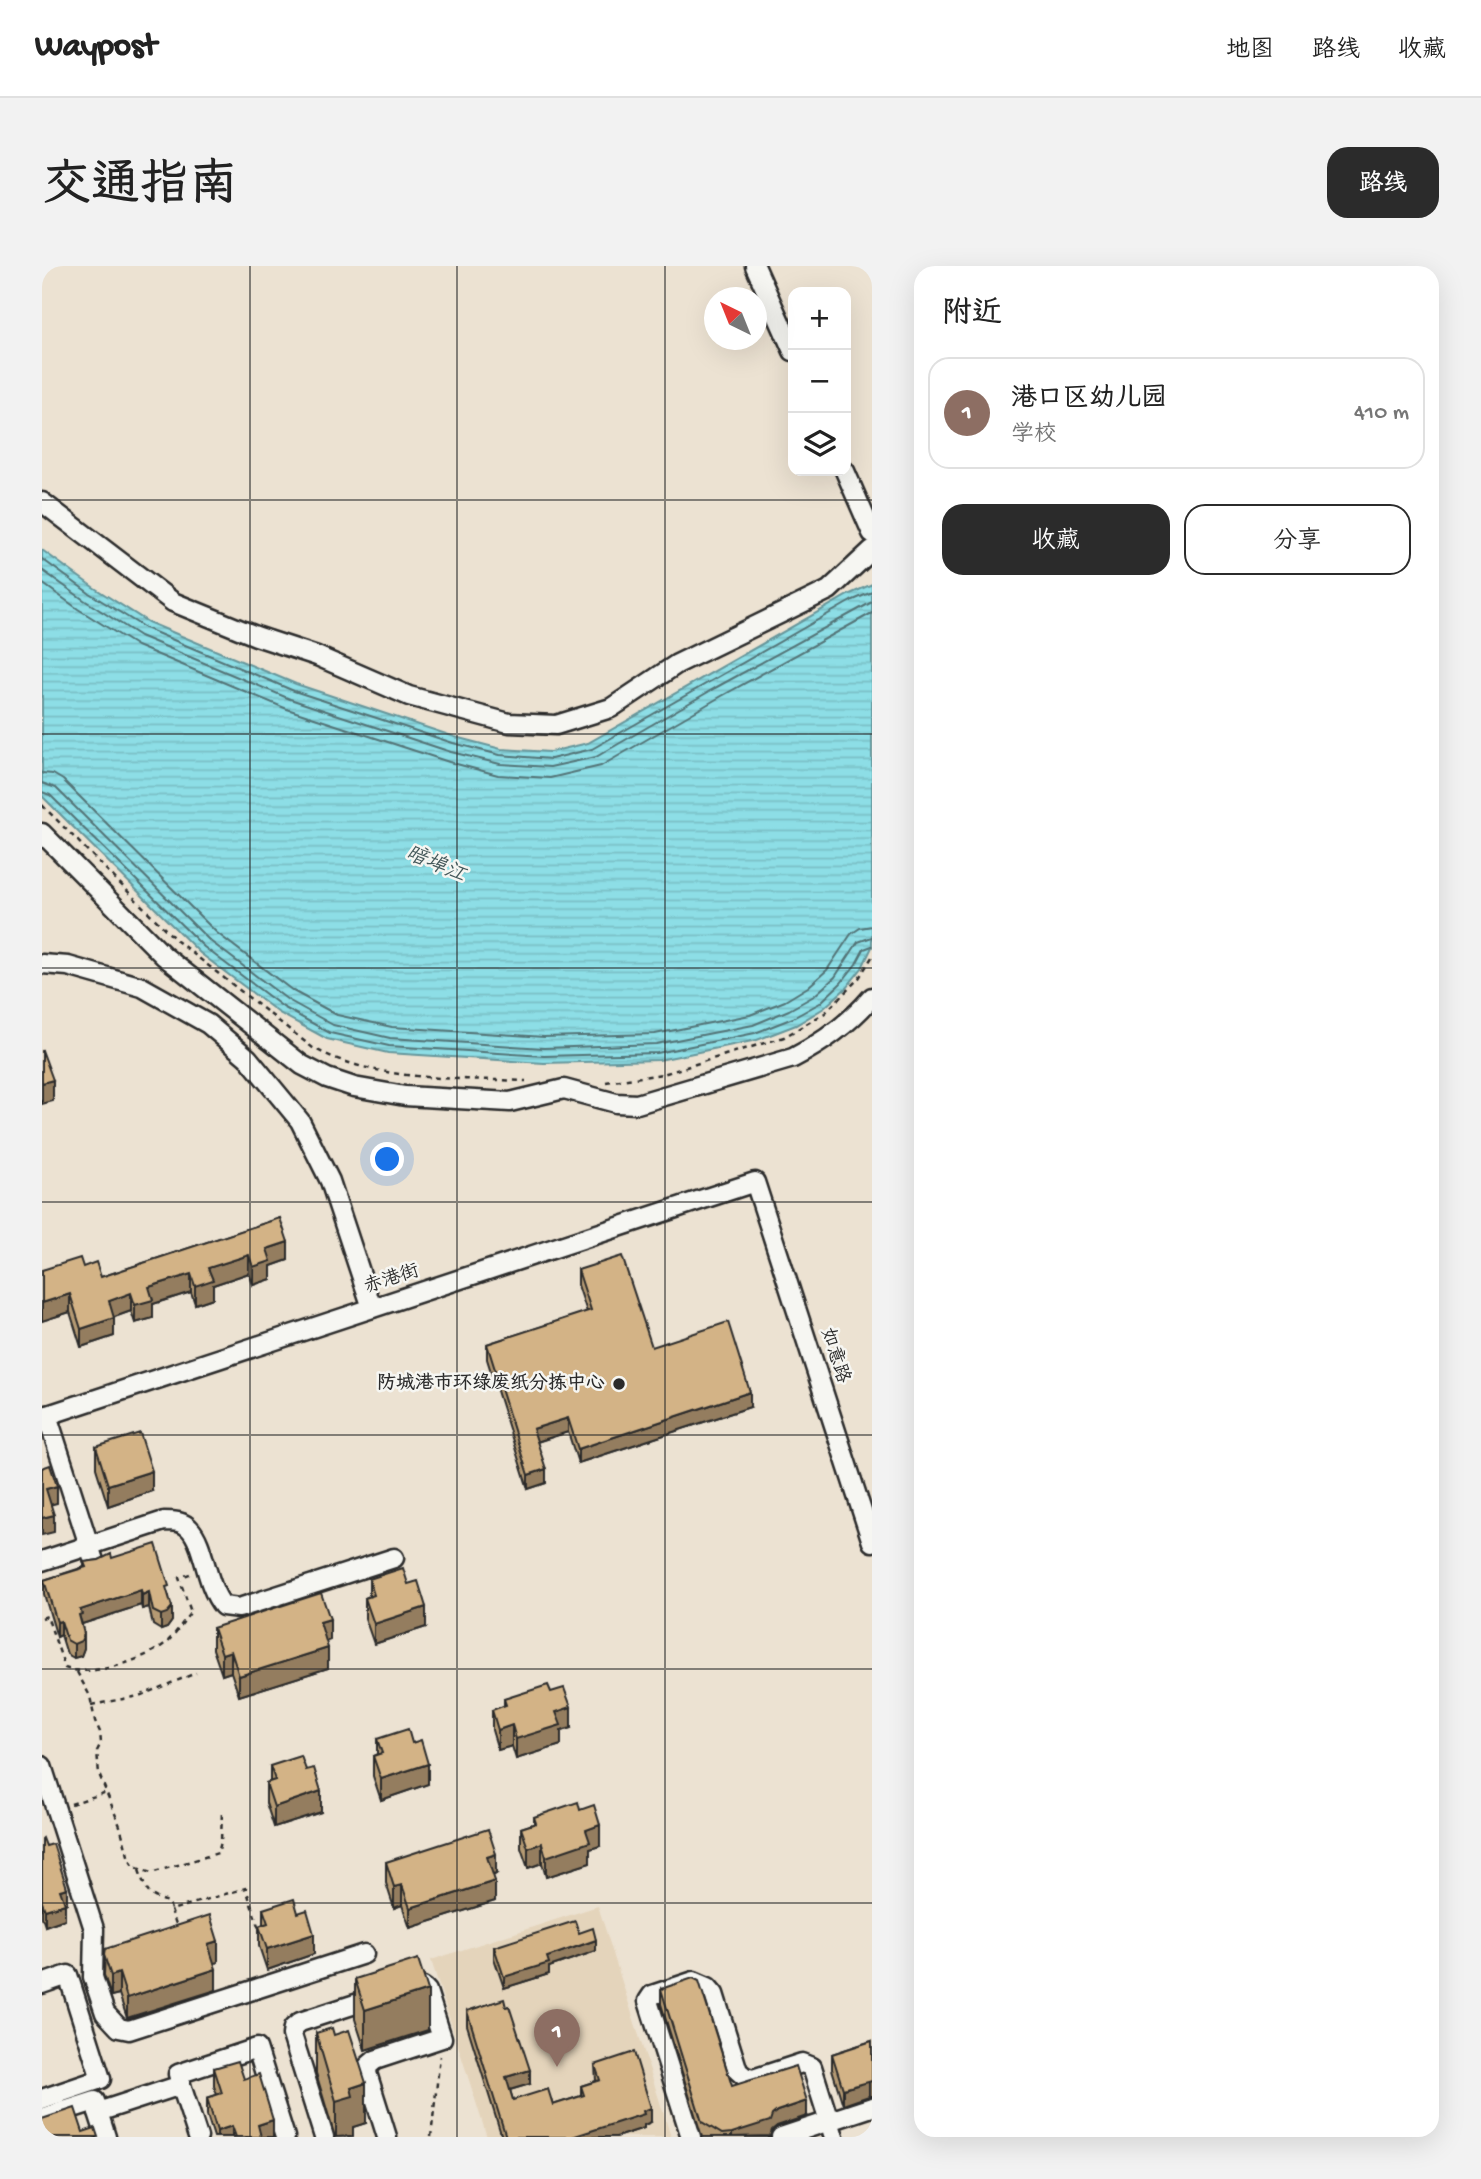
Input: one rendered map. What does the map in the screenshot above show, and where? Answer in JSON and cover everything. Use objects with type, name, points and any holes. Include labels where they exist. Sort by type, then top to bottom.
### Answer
[{"type":"street","points":[[755,266],[793,350]]},
{"type":"street","points":[[847,476],[872,533]]},
{"type":"street","points":[[42,502],[173,602],[256,636],[317,656],[409,696],[509,723],[556,725],[611,708],[677,664],[829,590],[872,551]]},
{"type":"street","points":[[42,834],[164,956],[207,991],[302,1065],[327,1078],[354,1087],[405,1096],[510,1102],[564,1089],[616,1103],[637,1104],[793,1058],[839,1030],[872,997]]},
{"type":"street","points":[[42,964],[68,966],[142,988],[208,1024],[248,1058],[300,1121],[330,1181],[372,1308]]},
{"type":"street","name":"赤港街","points":[[45,1416],[755,1182]]},
{"type":"street","name":"如意路","points":[[755,1182],[872,1542]]},
{"type":"street","points":[[45,1416],[95,1564]]},
{"type":"street","points":[[42,1561],[164,1521],[178,1521],[189,1527],[195,1536],[213,1594],[223,1606],[239,1608],[394,1558]]},
{"type":"street","points":[[42,1766],[94,1929],[93,1977],[105,2013],[119,2028],[129,2030],[364,1954]]},
{"type":"street","points":[[42,1984],[68,1975],[101,2080],[42,2099]]},
{"type":"street","points":[[691,2137],[648,2001],[652,1995],[694,1981],[703,1983],[714,1994],[738,2071],[745,2077],[753,2078],[808,2063],[812,2067],[832,2129]]},
{"type":"street","points":[[324,2137],[292,2035],[293,2028],[300,2022],[417,1984],[427,1991],[442,2038],[375,2060],[368,2066],[367,2073],[387,2137]]},
{"type":"street","points":[[198,2137],[178,2074],[257,2048],[285,2137]]},
{"type":"street","points":[[98,2112],[181,2085]]},
{"type":"street","points":[[42,2118],[95,2101],[106,2137]]},
{"type":"street","points":[[780,2137],[832,2129],[872,2107]]},
{"type":"path","points":[[42,805],[177,941],[313,1048],[335,1060],[408,1076],[530,1081]]},
{"type":"path","points":[[598,1083],[663,1074],[784,1037],[825,1013],[859,978],[872,957]]},
{"type":"path","points":[[42,1618],[47,1616],[65,1668],[77,1672],[109,1667],[142,1657],[167,1642],[191,1612],[179,1577],[206,1569]]},
{"type":"path","points":[[77,1672],[90,1696],[100,1732],[101,1742],[97,1751],[99,1774],[120,1826],[129,1859],[139,1870],[147,1892],[153,1898],[169,1902],[178,1930]]},
{"type":"path","points":[[92,1705],[139,1696],[196,1673]]},
{"type":"path","points":[[56,1809],[107,1792]]},
{"type":"path","points":[[139,1870],[151,1873],[218,1853],[222,1811]]},
{"type":"path","points":[[171,1910],[246,1888],[259,1929]]},
{"type":"path","points":[[431,2137],[442,2038]]},
{"type":"shaded area","points":[[598,1906],[671,2137],[487,2137],[431,1960]]},
{"type":"water","name":"暗埠江","points":[[42,550],[148,622],[296,684],[455,737],[501,749],[550,752],[588,743],[848,595],[872,584],[872,947],[862,968],[846,988],[824,1008],[796,1025],[757,1040],[659,1060],[544,1063],[388,1053],[327,1039],[279,1013],[200,953],[42,796]]},
{"type":"building","points":[[42,1050],[53,1080],[42,1083]]},
{"type":"building","points":[[280,1218],[288,1242],[267,1249],[271,1261],[253,1267],[249,1255],[208,1268],[213,1280],[195,1286],[191,1274],[149,1287],[153,1300],[135,1305],[131,1293],[109,1301],[114,1318],[81,1329],[70,1294],[42,1303],[42,1270],[80,1258],[83,1267],[96,1262],[101,1277]]},
{"type":"building","name":"防城港市环绿废纸分拣中心","points":[[622,1256],[652,1347],[728,1322],[750,1392],[578,1449],[568,1418],[533,1429],[546,1469],[528,1475],[487,1344],[591,1310],[578,1270]]},
{"type":"building","points":[[140,1433],[152,1471],[108,1485],[96,1447]]},
{"type":"building","points":[[50,1465],[57,1486],[46,1489],[54,1515],[42,1518],[42,1468]]},
{"type":"building","points":[[156,1544],[169,1586],[166,1587],[172,1607],[167,1613],[161,1615],[153,1611],[149,1592],[142,1595],[141,1590],[80,1610],[84,1634],[81,1641],[74,1644],[67,1640],[61,1621],[57,1622],[44,1580],[86,1567],[84,1562],[99,1560],[111,1554],[112,1558]]},
{"type":"building","points":[[403,1568],[408,1584],[418,1581],[426,1607],[374,1624],[365,1598],[374,1595],[369,1579]]},
{"type":"building","points":[[321,1593],[330,1619],[320,1622],[328,1648],[239,1676],[231,1651],[222,1654],[213,1628]]},
{"type":"building","points":[[548,1685],[551,1692],[564,1688],[571,1707],[556,1712],[561,1725],[516,1739],[512,1725],[498,1730],[492,1710],[506,1705],[504,1699]]},
{"type":"building","points":[[408,1729],[412,1743],[421,1740],[428,1764],[381,1779],[373,1756],[382,1753],[377,1739]]},
{"type":"building","points":[[301,1756],[306,1770],[314,1768],[321,1791],[274,1807],[266,1783],[275,1780],[270,1766]]},
{"type":"building","points":[[578,1802],[580,1810],[594,1805],[600,1825],[586,1830],[590,1842],[546,1857],[542,1843],[528,1848],[521,1828],[536,1823],[534,1817]]},
{"type":"building","points":[[488,1829],[496,1854],[487,1857],[495,1881],[410,1908],[402,1885],[394,1887],[386,1862]]},
{"type":"building","points":[[43,1838],[46,1846],[53,1844],[67,1888],[60,1890],[65,1904],[45,1910],[42,1902]]},
{"type":"building","points":[[294,1899],[298,1913],[307,1910],[314,1934],[267,1949],[259,1926],[268,1923],[263,1909]]},
{"type":"building","points":[[210,1915],[218,1941],[208,1944],[216,1969],[127,1998],[119,1973],[111,1976],[104,1955],[105,1949]]},
{"type":"building","points":[[575,1921],[579,1933],[593,1928],[596,1940],[547,1957],[549,1963],[504,1977],[494,1947]]},
{"type":"building","points":[[418,1959],[428,1990],[365,2010],[355,1979]]},
{"type":"building","points":[[693,1978],[699,1981],[732,2086],[796,2066],[807,2101],[777,2111],[770,2121],[732,2133],[722,2134],[702,2122],[661,1989]]},
{"type":"building","points":[[504,1999],[506,2007],[509,2006],[530,2070],[506,2077],[513,2100],[548,2089],[553,2105],[584,2095],[581,2086],[600,2080],[595,2065],[634,2052],[651,2108],[643,2111],[644,2114],[572,2137],[506,2137],[467,2011]]},
{"type":"building","points":[[332,2028],[334,2035],[349,2030],[366,2083],[351,2088],[353,2096],[336,2101],[316,2033]]},
{"type":"building","points":[[872,2041],[872,2081],[843,2089],[832,2054]]},
{"type":"building","points":[[238,2061],[244,2079],[259,2074],[273,2120],[258,2125],[261,2137],[236,2137],[232,2126],[217,2131],[207,2098],[222,2093],[214,2068]]},
{"type":"building","points":[[75,2108],[83,2132],[95,2128],[98,2137],[42,2137],[42,2119]]},
{"type":"place","name":"防城港市环绿废纸分拣中心","points":[[619,1384]]},
{"type":"place","name":"港口区幼儿园","points":[[557,2067]]}]
